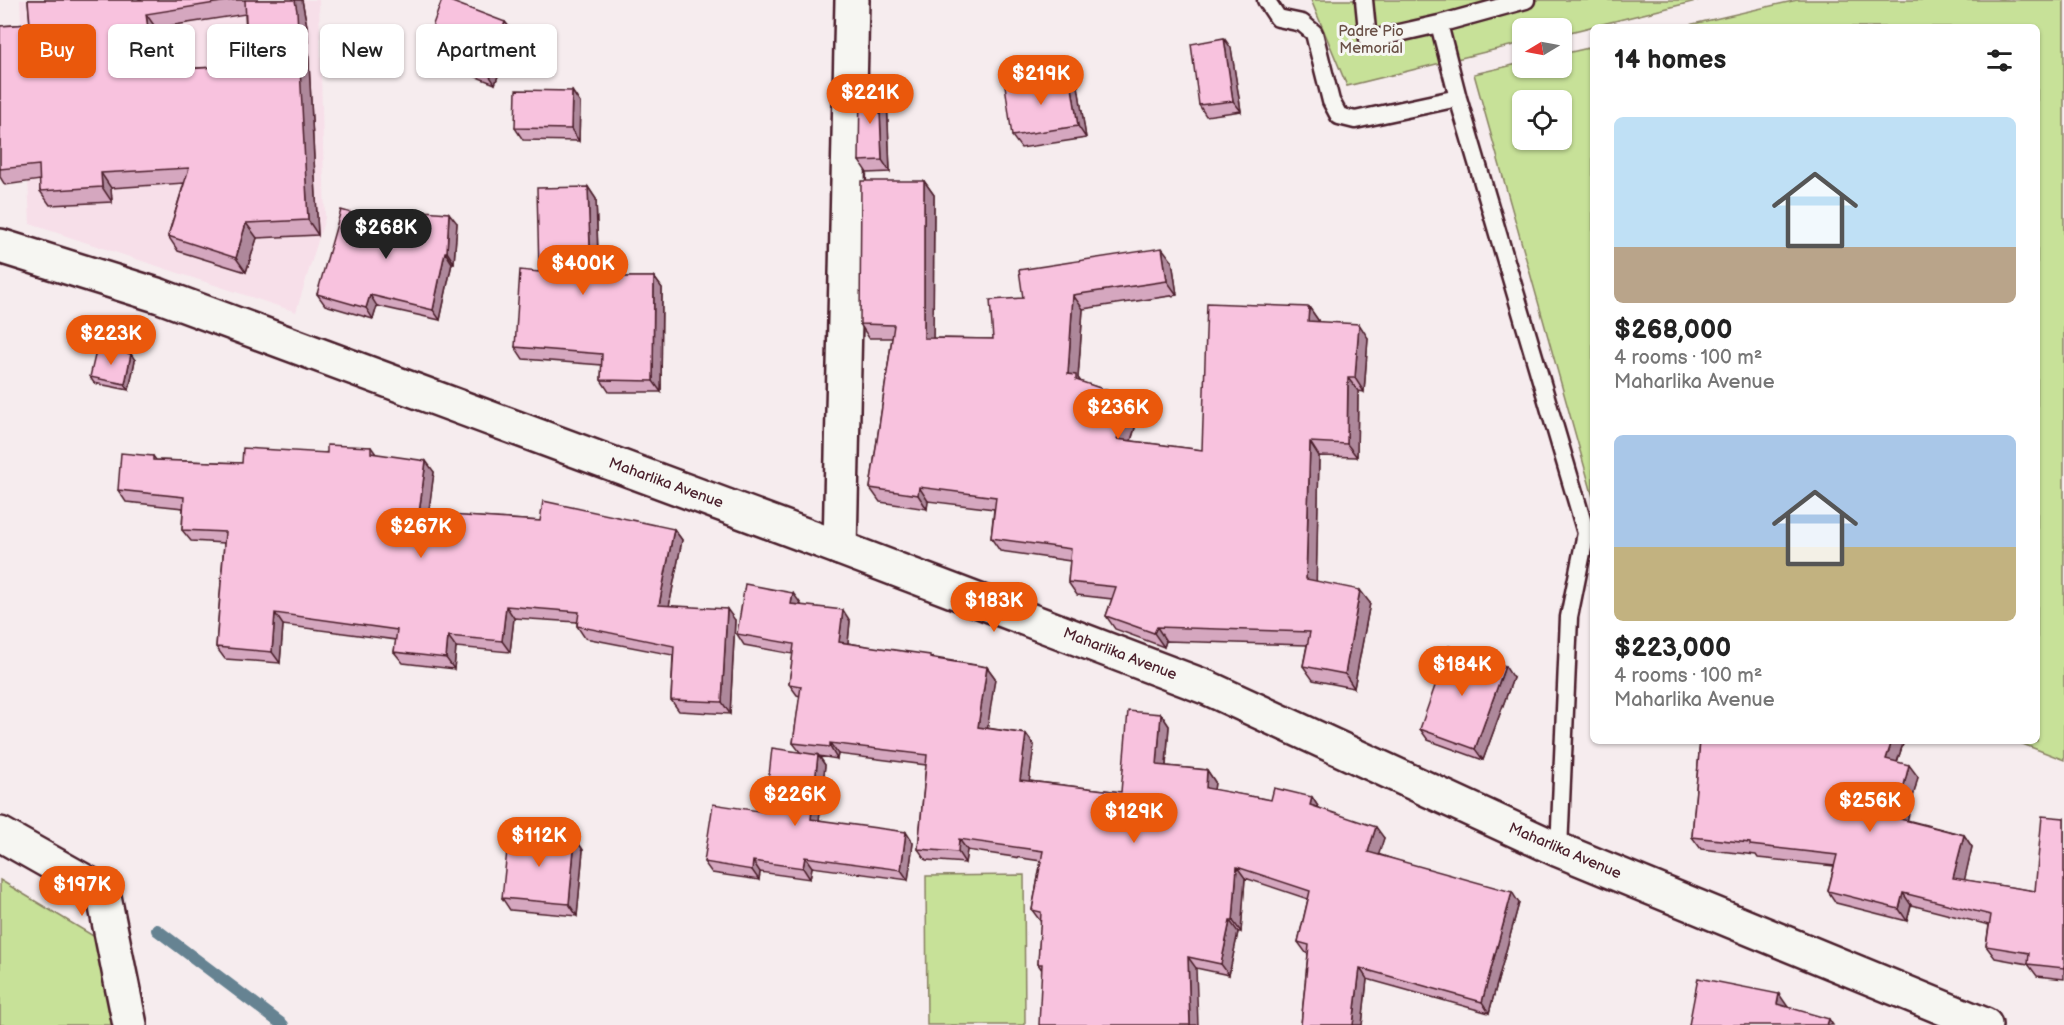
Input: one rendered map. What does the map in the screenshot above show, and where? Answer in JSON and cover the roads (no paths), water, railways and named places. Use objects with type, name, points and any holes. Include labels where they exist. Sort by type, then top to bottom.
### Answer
[{"type":"main road","points":[[840,548],[852,0]]},
{"type":"main road","name":"Maharlika Avenue","points":[[0,246],[160,296],[840,548],[1208,688],[1559,850],[1985,1025]]},
{"type":"main road","points":[[0,834],[103,892],[130,1025]]},
{"type":"lane","points":[[1266,0],[1278,18],[1302,22],[1314,33],[1330,101],[1339,116],[1355,120],[1458,98]]},
{"type":"lane","points":[[1364,0],[1368,40],[1439,24],[1509,2],[1526,0]]},
{"type":"lane","points":[[1439,24],[1458,98],[1586,532],[1569,617],[1559,850]]},
{"type":"waterway","points":[[157,930],[283,1025]]},
{"type":"park label","name":"Padre Pio Memorial","points":[[1371,40]]}]
